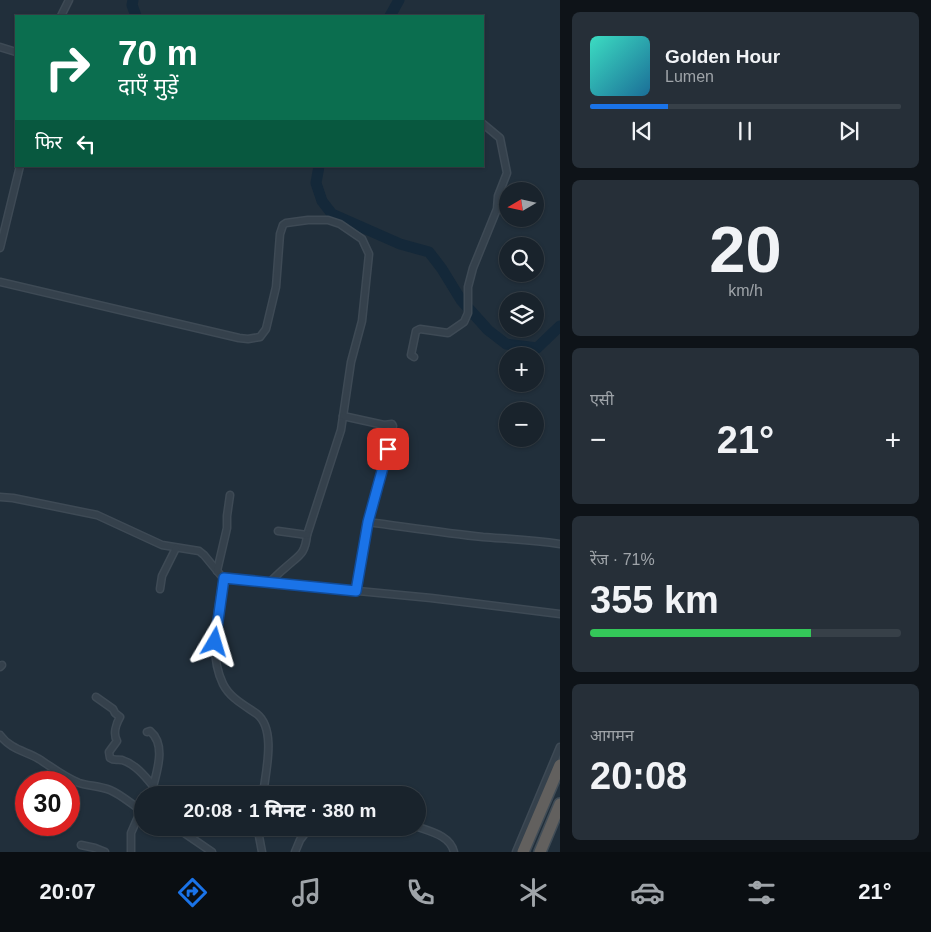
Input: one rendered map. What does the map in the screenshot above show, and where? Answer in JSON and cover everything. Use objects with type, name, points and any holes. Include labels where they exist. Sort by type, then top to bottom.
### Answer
[{"type":"highway","points":[[523,852],[560,765]]},
{"type":"highway","points":[[540,852],[560,804]]},
{"type":"street","points":[[62,15],[69,0]]},
{"type":"street","points":[[0,47],[15,52]]},
{"type":"street","points":[[414,357],[411,355],[416,331],[420,329],[448,333],[464,322],[468,313],[468,287],[473,268],[497,209],[498,196],[507,174],[500,138],[484,124]]},
{"type":"street","points":[[0,248],[20,167]]},
{"type":"street","points":[[0,282],[239,338],[254,339],[260,337],[266,329],[276,287],[280,234],[283,225],[308,220],[328,220],[340,224],[362,239],[369,254],[362,322],[351,362],[341,430],[304,551],[301,556],[270,582]]},
{"type":"street","points":[[343,416],[384,425],[393,425],[368,522],[356,591]]},
{"type":"street","points":[[217,571],[228,528],[227,516],[230,495]]},
{"type":"street","points":[[0,497],[97,515],[162,545],[198,551],[204,555],[224,578],[431,598],[560,614]]},
{"type":"street","points":[[368,522],[419,530],[483,537],[530,539],[560,544]]},
{"type":"street","points":[[278,531],[308,535]]},
{"type":"street","points":[[160,589],[162,576],[176,548]]},
{"type":"street","points":[[224,578],[215,642],[216,662],[224,685],[230,694],[258,715],[265,725],[268,747],[264,786]]},
{"type":"street","points":[[96,697],[113,709],[120,717],[115,732],[117,741],[109,752],[110,758],[121,760],[134,767],[153,786]]},
{"type":"street","points":[[147,732],[150,731],[157,738],[159,754],[153,786]]},
{"type":"street","points":[[0,735],[14,748],[38,758],[59,773],[78,782],[111,790],[134,805]]},
{"type":"street","points":[[516,852],[560,747]]},
{"type":"street","points":[[132,852],[132,833],[134,828]]},
{"type":"street","points":[[426,830],[448,841],[454,852]]},
{"type":"street","points":[[189,836],[212,852]]},
{"type":"street","points":[[259,836],[262,852]]},
{"type":"street","points":[[295,852],[303,836]]},
{"type":"street","points":[[81,845],[105,852]]},
{"type":"waterway","points":[[133,0],[132,5],[136,15]]},
{"type":"waterway","points":[[391,15],[399,0]]},
{"type":"waterway","points":[[319,167],[316,183],[322,201],[332,214],[400,244],[429,252],[461,300],[488,330],[506,344],[537,348],[560,326]]},
{"type":"route","points":[[215,642],[224,578],[356,591],[368,522],[388,449]]}]
